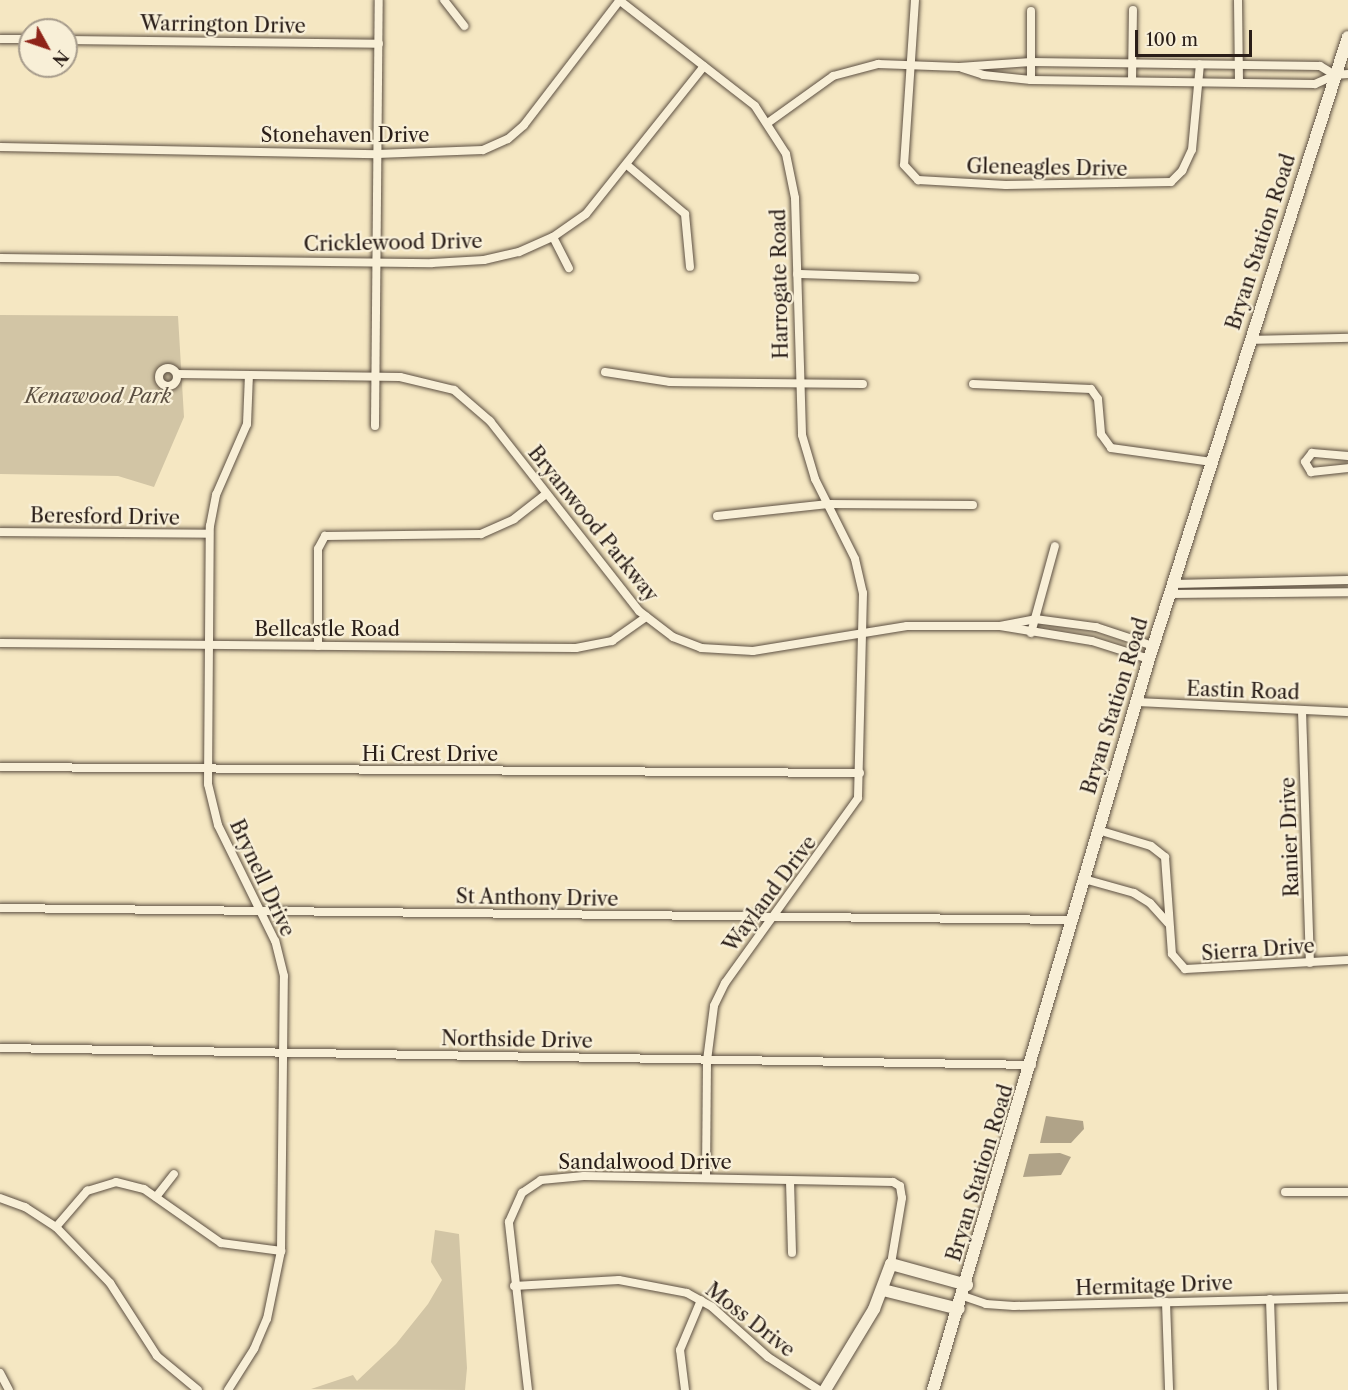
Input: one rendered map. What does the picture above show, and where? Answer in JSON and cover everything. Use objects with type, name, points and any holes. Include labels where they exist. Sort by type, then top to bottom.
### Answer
[{"type":"main road","name":"Bryan Station Road","points":[[933,1390],[960,1309],[1153,646],[1348,37]]},
{"type":"main road","points":[[825,1390],[883,1290],[891,1264],[965,1291]]},
{"type":"main road","points":[[883,1290],[960,1309]]},
{"type":"street","points":[[375,426],[380,0]]},
{"type":"street","points":[[444,0],[464,26]]},
{"type":"street","name":"Harrogate Road","points":[[619,0],[704,66],[769,122],[786,154],[794,183],[798,383],[805,451],[860,572],[863,632]]},
{"type":"street","name":"Stonehaven Drive","points":[[0,147],[377,154],[483,150],[508,139],[529,118],[619,0]]},
{"type":"street","points":[[911,65],[915,0]]},
{"type":"street","points":[[1238,0],[1239,82]]},
{"type":"street","points":[[1132,80],[1133,10]]},
{"type":"street","points":[[1031,11],[1031,80]]},
{"type":"street","points":[[0,39],[18,39]]},
{"type":"street","name":"Warrington Drive","points":[[78,40],[379,44]]},
{"type":"street","points":[[769,122],[833,76],[861,66],[958,67],[1031,62],[1320,66],[1335,75]]},
{"type":"street","name":"Gleneagles Drive","points":[[911,65],[905,169],[918,180],[966,184],[1171,183],[1182,171],[1192,150],[1200,64]]},
{"type":"street","name":"Cricklewood Drive","points":[[0,258],[484,260],[519,252],[553,237],[586,214],[704,66]]},
{"type":"street","points":[[958,67],[982,75],[1031,80],[1315,84],[1335,75],[1348,74]]},
{"type":"street","points":[[627,165],[685,214],[690,267]]},
{"type":"street","points":[[553,237],[569,268]]},
{"type":"street","points":[[797,274],[915,278]]},
{"type":"street","points":[[1250,340],[1348,338]]},
{"type":"street","points":[[605,372],[652,381],[862,384]]},
{"type":"street","name":"Bryanwood Parkway","points":[[177,374],[376,376],[429,381],[467,398],[490,420],[546,494],[646,617],[673,637],[717,652],[753,651],[907,626],[1000,626],[1035,619],[1076,622],[1153,646]]},
{"type":"street","name":"Brynell Drive","points":[[228,1390],[267,1319],[281,1251],[285,976],[275,941],[218,825],[208,768],[209,534],[216,495],[247,424],[249,375]]},
{"type":"street","points":[[973,384],[1091,388],[1098,399],[1101,434],[1111,448],[1212,462]]},
{"type":"street","points":[[1348,456],[1312,453],[1305,462],[1311,472],[1348,468]]},
{"type":"street","points":[[318,646],[318,549],[325,536],[481,534],[514,519],[546,494]]},
{"type":"street","points":[[717,516],[828,504],[973,505]]},
{"type":"street","name":"Beresford Drive","points":[[0,532],[209,534]]},
{"type":"street","points":[[1031,633],[1055,546]]},
{"type":"street","points":[[1171,589],[1348,580]]},
{"type":"street","points":[[1171,589],[1348,592]]},
{"type":"street","name":"Bellcastle Road","points":[[0,643],[592,648],[620,636],[646,617]]},
{"type":"street","name":"Bryanwood Parkway","points":[[1000,626],[1031,633],[1072,637],[1149,660]]},
{"type":"street","name":"Wayland Drive","points":[[706,1178],[707,1061],[711,1017],[719,995],[853,810],[858,798],[863,632]]},
{"type":"street","name":"Eastin Road","points":[[1136,702],[1348,712]]},
{"type":"street","name":"Ranier Drive","points":[[1302,710],[1310,963]]},
{"type":"street","name":"Hi Crest Drive","points":[[0,767],[860,773]]},
{"type":"street","name":"Sierra Drive","points":[[1098,830],[1151,846],[1163,854],[1168,866],[1169,924],[1175,960],[1190,970],[1348,960]]},
{"type":"street","points":[[1084,879],[1134,893],[1157,909],[1169,924]]},
{"type":"street","name":"St Anthony Drive","points":[[0,908],[1073,920]]},
{"type":"street","name":"Northside Drive","points":[[0,1048],[1032,1065]]},
{"type":"street","points":[[156,1197],[174,1174]]},
{"type":"street","name":"Sandalwood Drive","points":[[528,1390],[514,1286],[509,1222],[515,1203],[531,1186],[562,1177],[893,1182],[900,1186],[902,1198],[891,1264]]},
{"type":"street","points":[[790,1181],[792,1252]]},
{"type":"street","points":[[56,1227],[96,1185],[125,1183],[156,1197],[221,1243],[281,1251]]},
{"type":"street","points":[[1285,1192],[1348,1192]]},
{"type":"street","points":[[0,1198],[25,1207],[56,1227],[110,1283],[157,1356],[198,1390]]},
{"type":"street","name":"Moss Drive","points":[[514,1286],[619,1280],[673,1289],[701,1300],[768,1357],[819,1390]]},
{"type":"street","name":"Hermitage Drive","points":[[965,1291],[986,1304],[1014,1306],[1348,1298]]},
{"type":"street","points":[[1270,1299],[1273,1390]]},
{"type":"street","points":[[685,1390],[681,1350],[701,1300]]},
{"type":"street","points":[[1166,1302],[1169,1390]]},
{"type":"street","points":[[0,1373],[9,1390]]},
{"type":"green space","name":"Kenawood Park","points":[[0,315],[178,316],[184,417],[154,487],[118,476],[0,474]]},
{"type":"green space","points":[[435,1230],[459,1234],[467,1368],[465,1390],[311,1389],[353,1375],[357,1381],[396,1344],[428,1304],[442,1280],[431,1262]]},
{"type":"shaded area","points":[[1046,1116],[1083,1121],[1084,1129],[1071,1143],[1040,1143]]},
{"type":"shaded area","points":[[1060,1153],[1071,1157],[1061,1175],[1023,1177],[1029,1154]]}]
